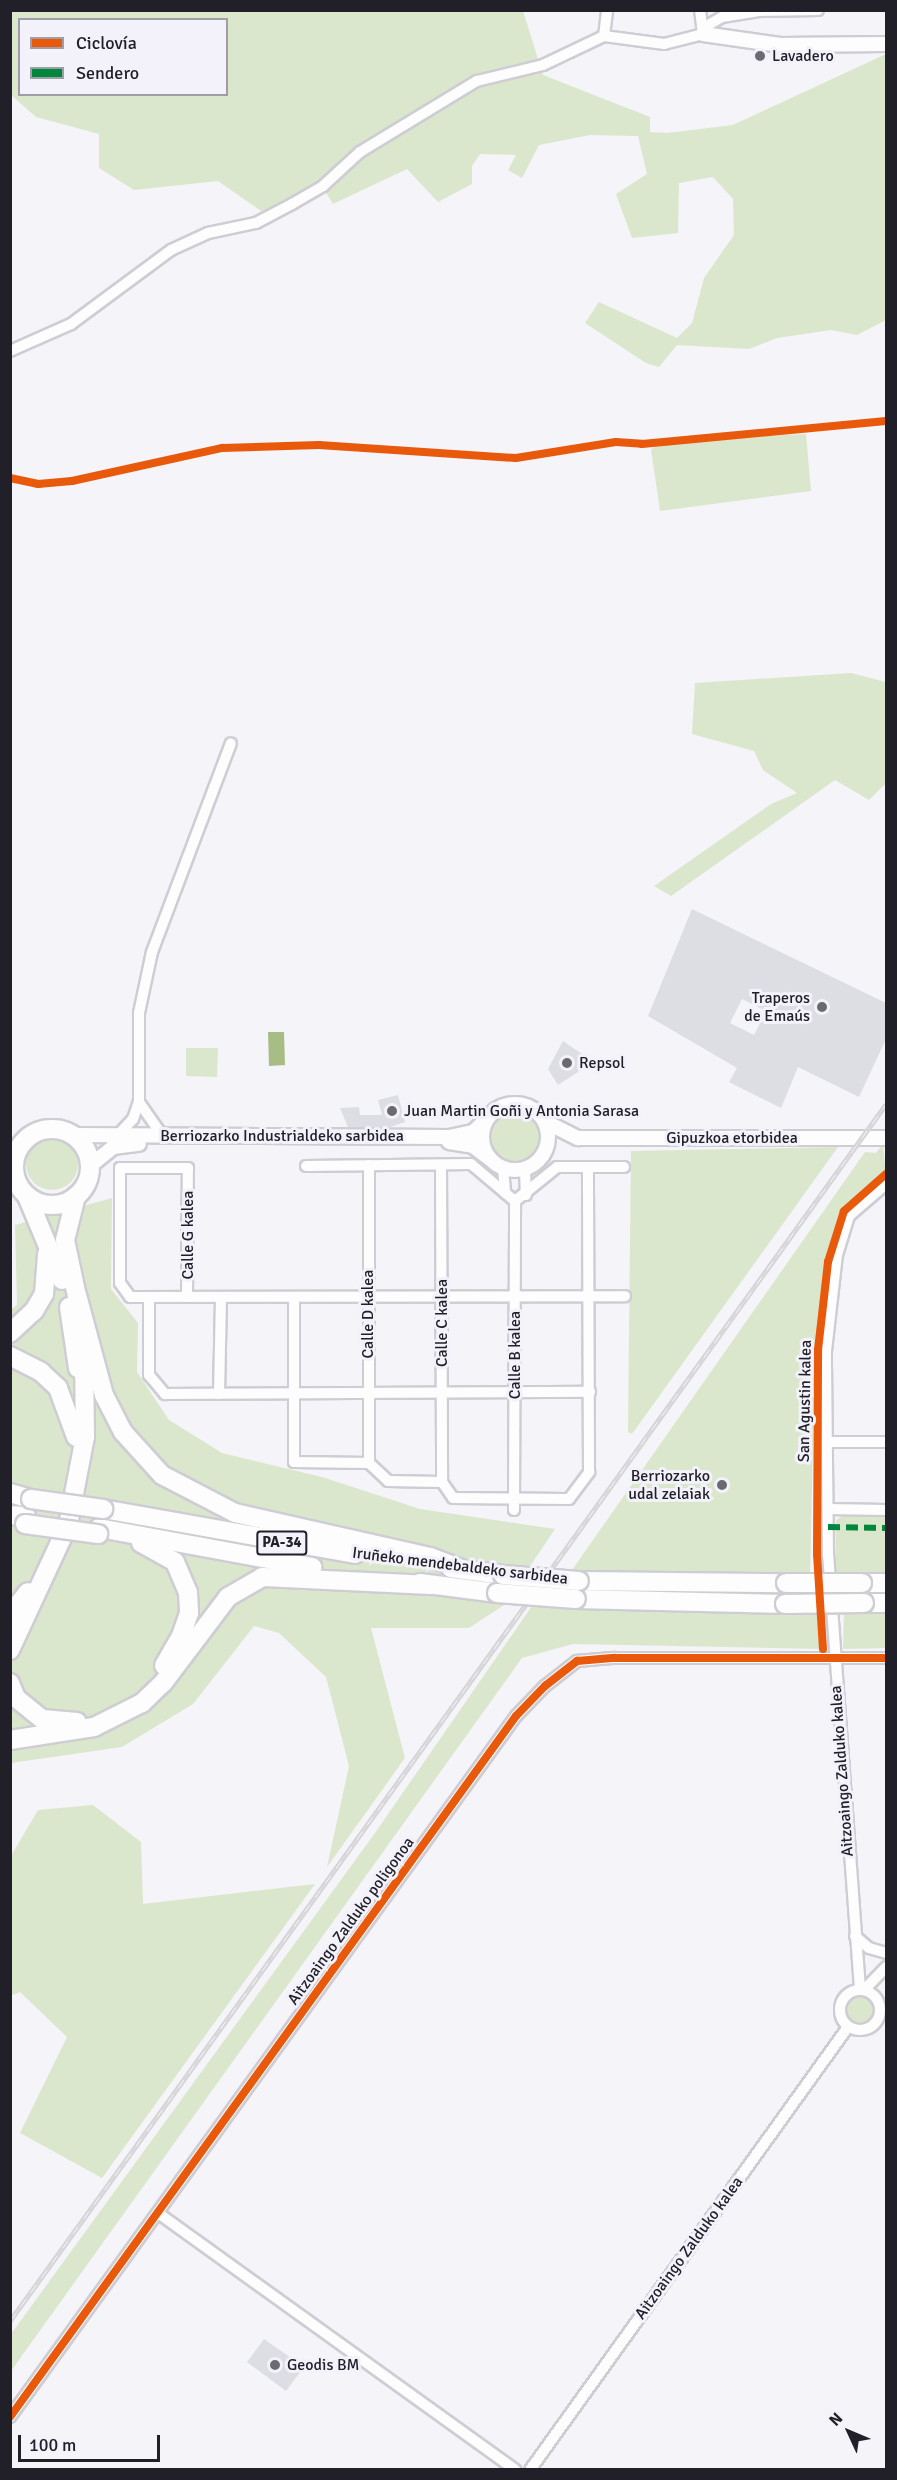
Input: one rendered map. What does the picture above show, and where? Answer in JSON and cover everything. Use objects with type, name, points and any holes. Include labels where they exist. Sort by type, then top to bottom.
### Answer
[{"type":"highway","points":[[10,1134],[31,1134],[52,1128],[74,1135],[92,1165],[76,1197],[65,1240],[77,1294],[104,1395],[123,1432],[162,1475],[235,1513],[430,1557],[462,1569]]},
{"type":"highway","points":[[10,1638],[14,1622],[45,1565],[71,1484],[76,1437],[78,1356],[58,1264],[27,1196],[12,1170],[17,1151],[31,1134]]},
{"type":"highway","points":[[27,1196],[51,1205],[76,1197]]},
{"type":"highway","points":[[10,1333],[34,1311],[44,1294],[49,1272],[45,1234]]},
{"type":"highway","points":[[10,1650],[14,1622],[62,1541],[77,1487],[86,1392],[77,1294]]},
{"type":"highway","points":[[10,1356],[41,1372],[58,1388],[76,1437]]},
{"type":"highway","points":[[10,1495],[21,1515],[103,1531],[162,1552],[184,1576],[189,1613],[161,1670],[122,1704],[77,1722],[42,1719],[16,1698],[10,1683]]},
{"type":"highway","name":"Iruñeko mendebaldeko sarbidea","points":[[21,1515],[103,1509],[280,1543],[503,1575],[579,1581],[886,1583]]},
{"type":"highway","name":"Iruñeko mendebaldeko sarbidea","points":[[103,1531],[432,1585],[497,1593],[576,1599],[785,1604],[886,1603]]},
{"type":"highway","points":[[10,1740],[94,1727],[142,1704],[164,1683],[228,1597],[262,1577],[432,1585]]},
{"type":"main road","points":[[703,31],[759,38],[780,45],[886,44]]},
{"type":"main road","points":[[511,1103],[532,1107],[546,1122],[545,1151],[525,1169],[503,1168],[490,1159],[482,1141],[485,1121],[511,1103]]},
{"type":"main road","name":"Berriozarko Industrialdeko sarbidea","points":[[74,1135],[449,1137],[473,1132],[485,1121]]},
{"type":"main road","name":"Gipuzkoa etorbidea","points":[[546,1122],[578,1138]]},
{"type":"main road","name":"Gipuzkoa etorbidea","points":[[545,1151],[578,1138],[886,1138]]},
{"type":"main road","name":"Berriozarko Industrialdeko sarbidea","points":[[92,1165],[113,1147],[126,1143],[455,1142],[473,1146],[490,1159]]},
{"type":"street","points":[[604,36],[607,10]]},
{"type":"street","points":[[700,10],[703,31]]},
{"type":"street","points":[[10,351],[71,324],[171,250],[277,213],[323,186],[360,152],[468,86],[543,65],[604,36],[658,44],[703,31],[722,16],[758,11],[818,10]]},
{"type":"street","points":[[118,1135],[133,1119],[139,1102],[139,1012],[149,964],[231,744]]},
{"type":"street","points":[[139,1102],[162,1135]]},
{"type":"street","points":[[306,1166],[471,1164],[515,1201],[526,1195],[557,1167],[624,1167]]},
{"type":"street","name":"Calle C kalea","points":[[441,1165],[442,1482]]},
{"type":"street","name":"Calle D kalea","points":[[369,1166],[369,1463]]},
{"type":"street","points":[[294,1297],[294,1462],[369,1463],[388,1481],[442,1482],[453,1498],[514,1504],[569,1498],[589,1472],[588,1167]]},
{"type":"street","name":"Calle G kalea","points":[[149,1297],[130,1297],[120,1283],[120,1168],[188,1168],[187,1297]]},
{"type":"street","points":[[503,1168],[505,1193]]},
{"type":"street","points":[[525,1169],[526,1195]]},
{"type":"street","name":"San Agustin kalea","points":[[834,1659],[828,1509],[826,1352],[837,1255],[849,1216],[886,1184]]},
{"type":"street","name":"Calle B kalea","points":[[514,1504],[515,1201]]},
{"type":"street","points":[[590,1392],[219,1394],[159,1390],[149,1375],[149,1297],[626,1296]]},
{"type":"street","points":[[219,1394],[221,1297]]},
{"type":"street","points":[[827,1442],[886,1442]]},
{"type":"street","points":[[828,1509],[886,1510]]},
{"type":"street","points":[[834,1659],[886,1658]]},
{"type":"street","name":"Aitzoaingo Zalduko kalea","points":[[834,1659],[855,1936],[862,1989]]},
{"type":"street","name":"Aitzoaingo Zalduko poligonoa","points":[[10,2417],[516,1716],[544,1686],[577,1661],[834,1659]]},
{"type":"street","points":[[855,1936],[869,1948],[886,1953]]},
{"type":"street","points":[[862,1989],[880,2004],[882,2025],[867,2030],[848,2027],[840,2016],[841,2002],[862,1989],[886,1967]]},
{"type":"street","name":"Aitzoaingo Zalduko kalea","points":[[530,2469],[848,2027]]},
{"type":"street","points":[[158,2213],[515,2469]]},
{"type":"shaded area","points":[[11,10],[523,11],[543,75],[650,117],[650,132],[667,133],[733,125],[886,54],[886,320],[857,335],[831,330],[777,338],[749,349],[677,345],[659,367],[646,363],[585,323],[599,302],[677,338],[692,323],[704,278],[734,235],[733,199],[713,177],[679,183],[678,233],[632,238],[616,194],[647,174],[638,136],[590,135],[539,145],[522,178],[508,170],[516,155],[480,154],[472,166],[472,184],[438,202],[407,169],[333,204],[322,186],[264,213],[218,181],[134,190],[99,168],[99,134],[36,117],[11,95]]},
{"type":"shaded area","points":[[806,434],[811,491],[660,511],[651,449],[667,441]]},
{"type":"shaded area","points":[[851,673],[886,682],[886,783],[869,800],[835,780],[671,896],[654,886],[771,804],[797,793],[763,770],[754,751],[692,734],[695,683]]},
{"type":"shaded area","points":[[268,1032],[284,1032],[285,1065],[269,1066]]},
{"type":"shaded area","points":[[186,1048],[218,1048],[217,1077],[186,1076]]},
{"type":"shaded area","points":[[516,1109],[532,1114],[540,1122],[545,1138],[540,1154],[532,1162],[516,1167],[500,1162],[492,1154],[487,1138],[492,1122],[500,1114]]},
{"type":"shaded area","points":[[47,1138],[57,1138],[66,1142],[74,1150],[78,1164],[74,1178],[66,1186],[57,1190],[47,1190],[38,1186],[30,1178],[26,1169],[26,1159],[30,1150],[38,1142]]},
{"type":"shaded area","name":"Berriozarko udal zelaiak","points":[[883,1143],[886,1177],[848,1209],[830,1261],[819,1390],[810,1391],[814,1400],[810,1575],[572,1570],[865,1152],[876,1153]]},
{"type":"shaded area","points":[[838,1147],[632,1434],[628,1432],[631,1151]]},
{"type":"shaded area","points":[[112,1198],[111,1289],[138,1323],[137,1372],[169,1420],[222,1453],[322,1477],[420,1509],[555,1529],[504,1605],[469,1628],[371,1628],[405,1758],[327,1867],[349,1766],[326,1677],[279,1633],[254,1626],[193,1704],[122,1747],[11,1763],[10,1310],[17,1305],[15,1225]]},
{"type":"shaded area","points":[[842,1516],[886,1516],[886,1576],[835,1575],[836,1520]]},
{"type":"shaded area","points":[[532,1606],[819,1614],[822,1649],[573,1644],[522,1658],[11,2371],[11,2334],[375,1833]]},
{"type":"shaded area","points":[[844,1613],[886,1613],[886,1648],[843,1649]]},
{"type":"shaded area","points":[[93,1805],[141,1842],[143,1904],[315,1884],[102,2178],[20,2133],[67,2037],[20,1992],[10,1996],[11,1856],[38,1810]]},
{"type":"shaded area","points":[[861,1997],[871,2001],[875,2011],[871,2021],[861,2025],[851,2021],[847,2011],[851,2001]]},
{"type":"building","name":"Traperos de Emaús","points":[[692,909],[886,1003],[886,1039],[859,1097],[798,1067],[781,1108],[729,1082],[737,1068],[648,1016]],"holes":[[[742,999],[766,1011],[754,1035],[730,1023]]]},
{"type":"building","name":"Repsol","points":[[563,1041],[585,1056],[578,1072],[558,1085],[548,1069]]},
{"type":"building","name":"Juan Martin Goñi y Antonia Sarasa","points":[[398,1095],[405,1122],[387,1128],[348,1127],[340,1108],[359,1107],[360,1115],[382,1115],[378,1100]]},
{"type":"building","name":"Geodis BM","points":[[264,2339],[304,2367],[286,2391],[247,2362]]},
{"type":"railway","points":[[10,2321],[886,1104]]},
{"type":"marked path","points":[[828,1527],[886,1528]]},
{"type":"cycle path","points":[[10,478],[38,484],[72,481],[222,448],[319,445],[516,458],[616,442],[642,444],[886,421]]},
{"type":"cycle path","points":[[823,1649],[817,1554],[818,1350],[828,1262],[844,1211],[886,1174]]},
{"type":"cycle path","points":[[10,2417],[516,1716],[545,1686],[577,1661],[615,1658],[886,1658]]},
{"type":"place","name":"Lavadero","points":[[760,56]]},
{"type":"place","name":"Traperos de Emaús","points":[[822,1007]]},
{"type":"place","name":"Repsol","points":[[567,1063]]},
{"type":"place","name":"Juan Martin Goñi y Antonia Sarasa","points":[[392,1111]]},
{"type":"place","name":"Berriozarko udal zelaiak","points":[[722,1485]]},
{"type":"place","name":"Geodis BM","points":[[275,2365]]}]
